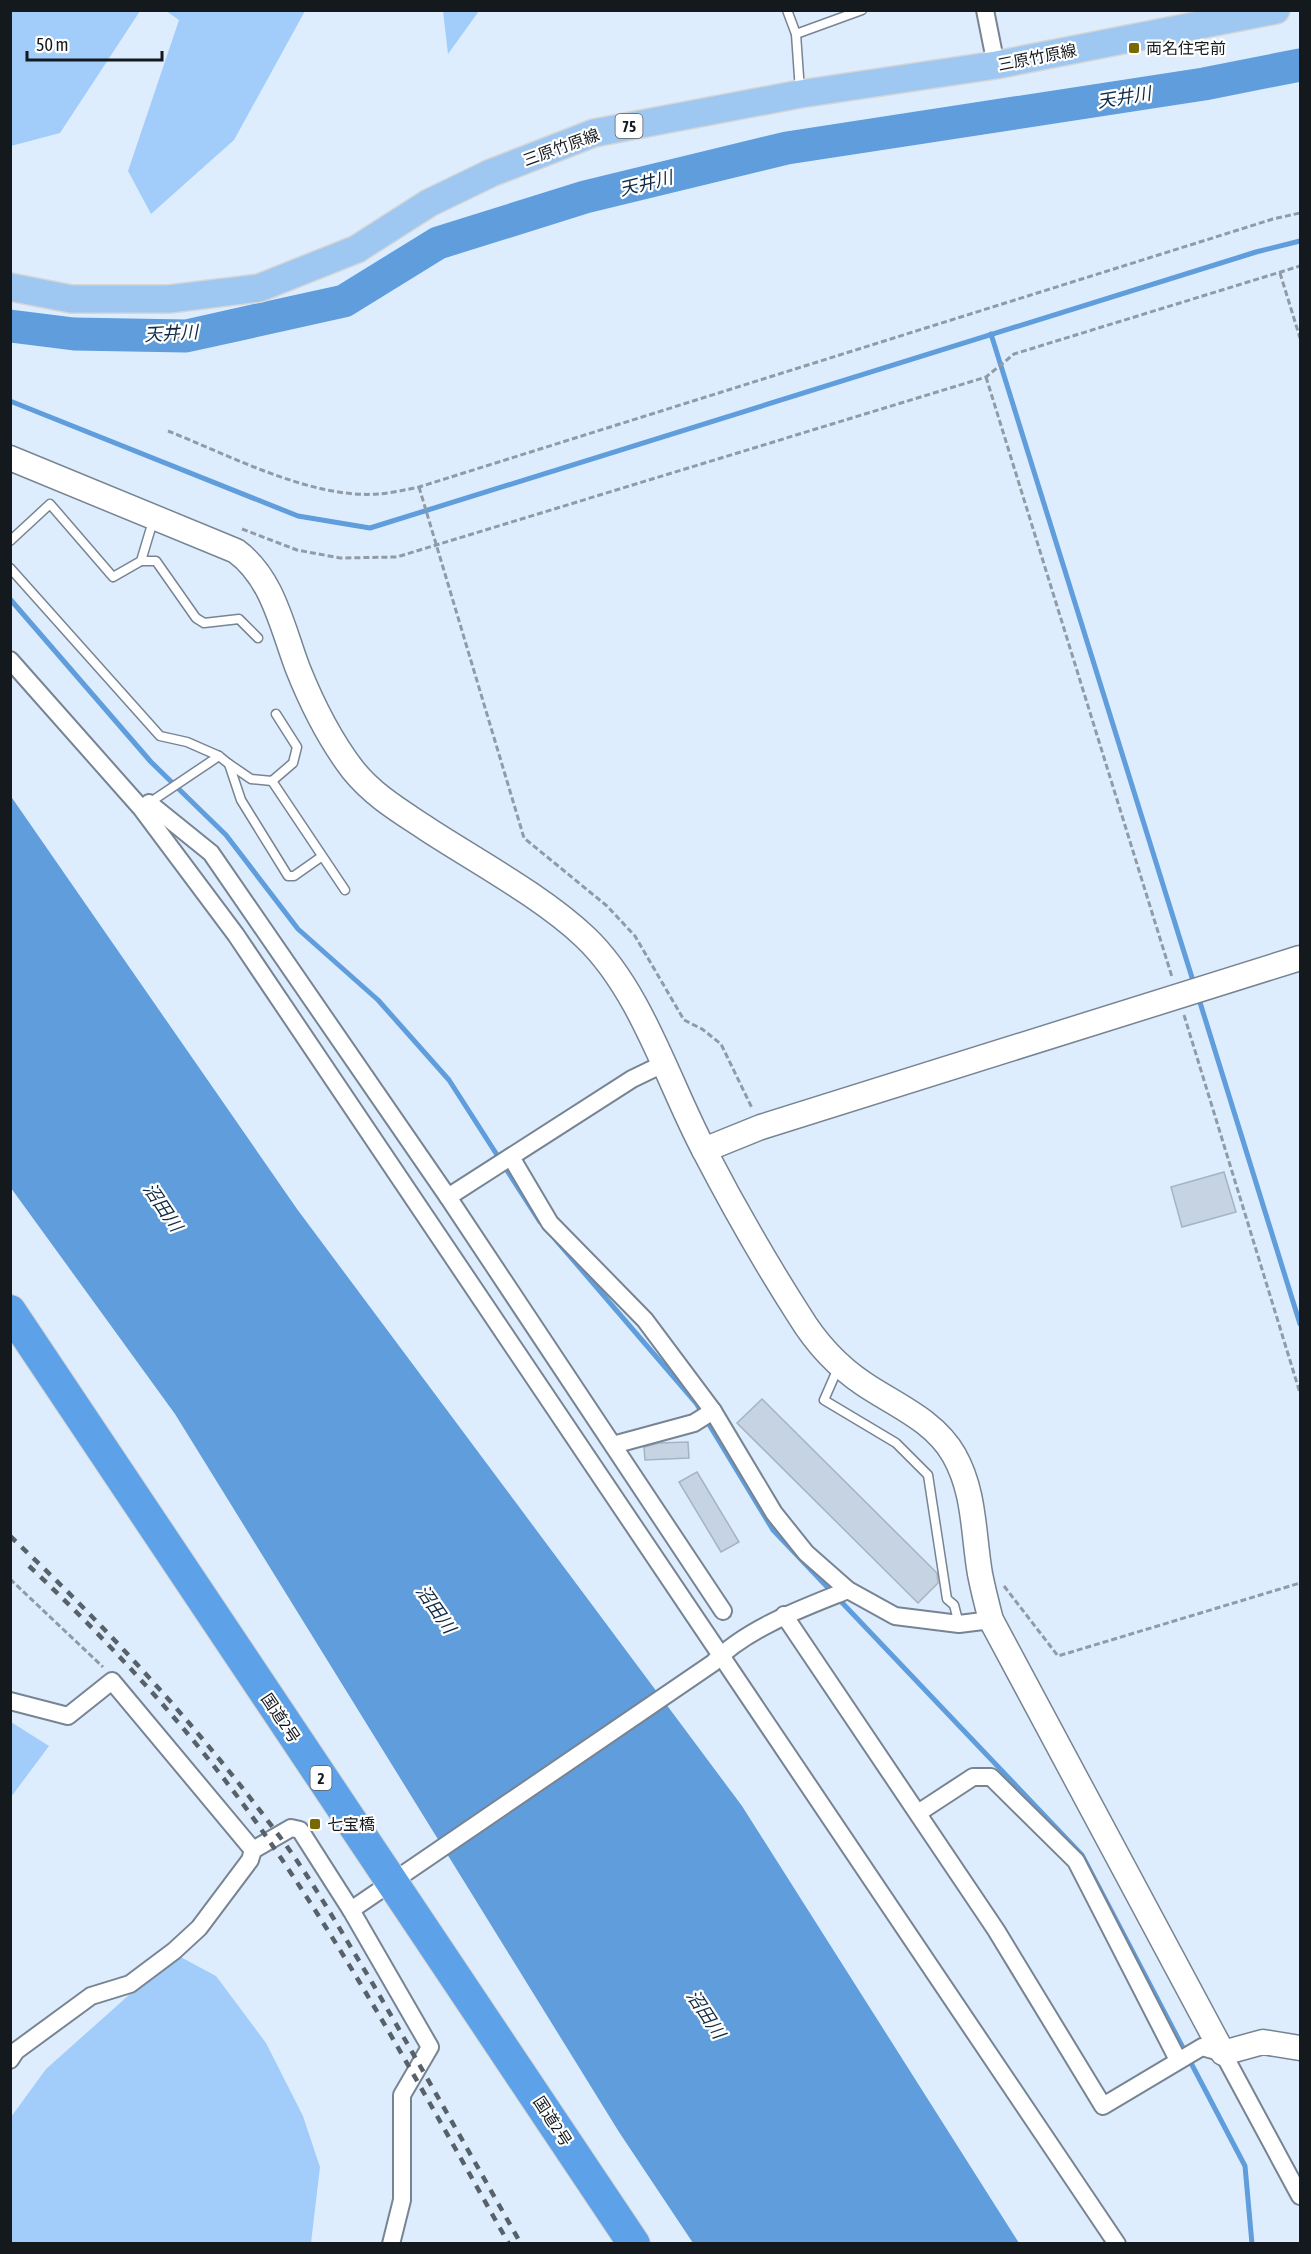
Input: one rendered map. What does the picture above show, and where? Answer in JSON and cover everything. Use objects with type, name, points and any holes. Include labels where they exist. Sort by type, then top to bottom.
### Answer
[{"type":"highway","name":"国道2号","points":[[10,1311],[401,1874],[534,2091],[634,2244]]},
{"type":"main road","name":"三原竹原線","points":[[10,287],[71,299],[169,299],[259,288],[357,249],[429,203],[490,173],[594,133],[800,94],[996,65],[1267,11]]},
{"type":"street","points":[[985,10],[996,65]]},
{"type":"street","points":[[10,458],[236,551],[251,562],[264,579],[300,672],[329,735],[353,770],[376,796],[530,896],[584,936],[609,964],[633,1002],[704,1150],[799,1316],[820,1346],[839,1365],[864,1384],[913,1414],[936,1432],[953,1454],[967,1485],[980,1575],[991,1620],[1213,2050],[1300,2196]]},
{"type":"street","points":[[10,660],[145,805],[236,935],[718,1658],[1117,2244]]},
{"type":"street","points":[[145,805],[211,853],[448,1197],[723,1611]]},
{"type":"street","points":[[704,1150],[760,1127],[1300,958]]},
{"type":"street","points":[[448,1197],[632,1078],[663,1064]]},
{"type":"street","points":[[511,1157],[550,1223],[645,1320],[713,1411],[774,1513],[806,1554],[848,1590],[895,1616],[959,1624],[991,1620]]},
{"type":"street","points":[[613,1445],[694,1423],[713,1411]]},
{"type":"street","points":[[351,1910],[784,1615],[848,1590]]},
{"type":"street","points":[[784,1615],[996,1930],[1103,2106],[1178,2060],[1213,2050],[1263,2042],[1300,2048]]},
{"type":"street","points":[[10,1701],[68,1716],[112,1682],[254,1850]]},
{"type":"street","points":[[918,1814],[973,1777],[991,1777],[1076,1861],[1178,2060]]},
{"type":"street","points":[[10,2060],[16,2051],[91,1996],[130,1984],[174,1951],[199,1928],[250,1860],[254,1850],[291,1828],[300,1830],[351,1910],[430,2047],[402,2095],[402,2200],[391,2244]]},
{"type":"lane","points":[[787,10],[796,34],[800,94]]},
{"type":"lane","points":[[796,34],[862,10]]},
{"type":"lane","points":[[10,541],[50,504],[113,577],[141,561],[156,561],[196,618],[204,623],[239,620],[258,638]]},
{"type":"lane","points":[[141,561],[154,518]]},
{"type":"lane","points":[[10,568],[160,736],[187,742],[219,756],[250,779],[272,781],[293,764],[297,747],[276,714]]},
{"type":"lane","points":[[145,805],[219,756]]},
{"type":"lane","points":[[229,764],[241,800],[288,876],[294,876],[321,857]]},
{"type":"lane","points":[[272,781],[345,890]]},
{"type":"lane","points":[[839,1365],[824,1400],[896,1443],[928,1475],[947,1599],[954,1605],[959,1624]]},
{"type":"path","points":[[168,431],[307,486],[344,493],[377,494],[419,487],[1273,219],[1300,213]]},
{"type":"path","points":[[241,528],[297,549],[340,558],[397,557],[986,377],[1014,354],[1300,266]]},
{"type":"path","points":[[1280,273],[1300,338]]},
{"type":"path","points":[[986,377],[1300,1393]]},
{"type":"path","points":[[419,487],[434,545],[524,838],[607,906],[635,936],[684,1020],[721,1044],[760,1127]]},
{"type":"path","points":[[980,1575],[998,1578],[1058,1656],[1300,1583]]},
{"type":"path","points":[[10,1579],[105,1670],[112,1682]]},
{"type":"shaded area","points":[[11,10],[140,11],[60,133],[11,146]]},
{"type":"shaded area","points":[[166,11],[305,11],[234,140],[151,214],[128,171],[179,20]]},
{"type":"shaded area","points":[[443,11],[479,11],[448,54]]},
{"type":"shaded area","points":[[11,1722],[49,1746],[11,1797]]},
{"type":"shaded area","points":[[175,1954],[216,1976],[266,2043],[303,2116],[320,2167],[311,2243],[11,2244],[11,2117],[46,2069]]},
{"type":"water","name":"沼田川","points":[[10,795],[297,1209],[742,1806],[1019,2243],[693,2243],[619,2132],[175,1414],[11,1188]]},
{"type":"building","points":[[1224,1172],[1236,1212],[1182,1227],[1171,1187]]},
{"type":"building","points":[[762,1399],[937,1573],[938,1583],[918,1603],[737,1423]]},
{"type":"building","points":[[688,1442],[689,1458],[645,1460],[644,1447],[659,1443]]},
{"type":"building","points":[[697,1472],[739,1542],[721,1552],[679,1482]]},
{"type":"waterway","name":"天井川","points":[[10,326],[74,334],[186,336],[344,301],[438,243],[585,197],[787,148],[1204,84],[1300,65]]},
{"type":"waterway","points":[[10,401],[298,516],[370,528],[1256,252],[1300,241]]},
{"type":"waterway","points":[[991,334],[1194,984]]},
{"type":"waterway","points":[[10,599],[151,762],[226,835],[298,929],[378,1000],[449,1080],[540,1222]]},
{"type":"waterway","points":[[1198,996],[1300,1324]]},
{"type":"waterway","points":[[556,1240],[696,1403],[773,1530],[1082,1855],[1245,2166],[1252,2244]]},
{"type":"railway","points":[[10,1536],[82,1606],[183,1716],[247,1793],[290,1850],[370,1979],[521,2244]]},
{"type":"railway","points":[[29,1566],[62,1597],[157,1698],[244,1805],[334,1940],[509,2244]]},
{"type":"place","name":"両名住宅前","points":[[1134,48]]},
{"type":"place","name":"七宝橋","points":[[315,1824]]}]
